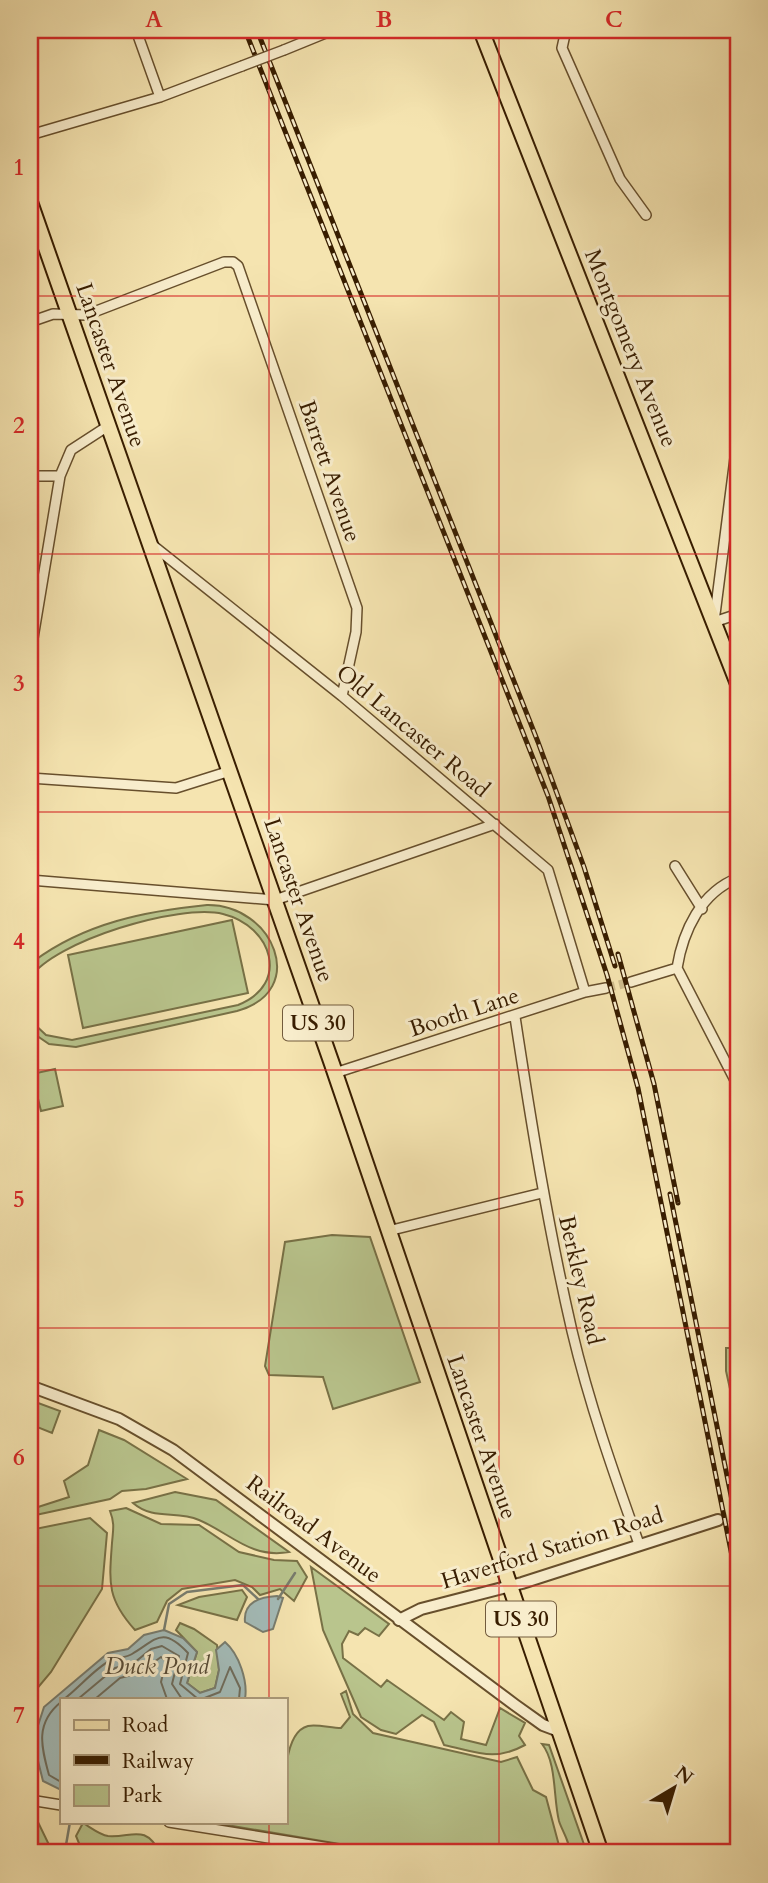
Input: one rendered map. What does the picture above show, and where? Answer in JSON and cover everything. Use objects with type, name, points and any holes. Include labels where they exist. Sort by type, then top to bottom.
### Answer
[{"type":"main road","name":"Montgomery Avenue","points":[[481,30],[738,684]]},
{"type":"main road","name":"Lancaster Avenue","points":[[30,202],[335,1073],[601,1853]]},
{"type":"street","points":[[136,30],[160,97]]},
{"type":"street","points":[[30,135],[160,97],[333,30]]},
{"type":"street","points":[[566,30],[562,48],[620,179],[646,215]]},
{"type":"street","points":[[726,30],[738,32]]},
{"type":"street","name":"Barrett Avenue","points":[[68,313],[86,315],[224,262],[235,263],[242,272],[357,608],[356,632],[342,696]]},
{"type":"street","points":[[30,322],[53,314],[68,313]]},
{"type":"street","points":[[30,656],[32,616],[61,476],[71,450],[108,426]]},
{"type":"street","points":[[738,435],[714,622],[738,614]]},
{"type":"street","points":[[30,476],[61,476]]},
{"type":"street","name":"Old Lancaster Road","points":[[151,544],[342,696],[548,870],[585,992]]},
{"type":"street","points":[[30,778],[176,789],[230,771]]},
{"type":"street","points":[[30,880],[275,900],[495,824]]},
{"type":"street","points":[[675,866],[702,908]]},
{"type":"street","points":[[738,878],[716,892],[688,925],[677,968],[738,1086]]},
{"type":"street","points":[[631,982],[677,968]]},
{"type":"street","name":"Booth Lane","points":[[335,1073],[515,1017],[585,992],[606,988]]},
{"type":"street","name":"Berkley Road","points":[[515,1017],[542,1193],[572,1334],[601,1434],[639,1544]]},
{"type":"street","points":[[387,1231],[542,1193]]},
{"type":"street","name":"Railroad Avenue","points":[[30,1386],[106,1414],[148,1434],[515,1705],[543,1725],[559,1731]]},
{"type":"street","name":"Haverford Station Road","points":[[399,1620],[421,1609],[509,1586],[718,1520]]},
{"type":"street","points":[[30,1800],[60,1805]]},
{"type":"street","points":[[181,1824],[361,1853]]},
{"type":"street","points":[[30,1836],[33,1853]]},
{"type":"green space","points":[[207,905],[230,908],[250,918],[265,933],[274,950],[277,968],[272,986],[259,1001],[237,1011],[76,1047],[49,1044],[30,1031],[30,1020],[46,1035],[72,1040],[238,1005],[255,996],[265,984],[269,970],[269,956],[263,943],[253,930],[240,920],[223,914],[203,912],[149,920],[90,939],[43,964],[30,978],[30,965],[34,961],[95,928],[139,915]]},
{"type":"green space","points":[[232,920],[248,993],[83,1028],[68,955]]},
{"type":"green space","points":[[55,1069],[63,1106],[41,1111],[32,1074]]},
{"type":"green space","points":[[332,1235],[370,1237],[420,1382],[333,1409],[323,1377],[269,1375],[265,1366],[285,1242]]},
{"type":"green space","points":[[726,1348],[738,1348],[738,1425],[726,1371]]},
{"type":"green space","points":[[30,1400],[60,1411],[52,1433],[37,1427],[30,1419]]},
{"type":"green space","points":[[99,1430],[124,1440],[187,1479],[146,1489],[122,1491],[110,1499],[31,1516],[30,1497],[35,1508],[69,1497],[64,1481],[88,1465]]},
{"type":"green space","points":[[175,1492],[216,1500],[289,1552],[263,1552],[241,1544],[199,1520],[149,1512],[133,1503]]},
{"type":"green space","points":[[126,1508],[161,1524],[199,1525],[239,1552],[274,1560],[297,1561],[307,1577],[294,1601],[280,1589],[260,1595],[252,1587],[235,1580],[182,1589],[167,1601],[157,1622],[135,1630],[119,1609],[111,1580],[113,1520],[110,1511]]},
{"type":"green space","points":[[90,1518],[107,1533],[102,1589],[51,1672],[30,1697],[30,1530]]},
{"type":"green space","points":[[311,1567],[389,1624],[379,1636],[365,1628],[358,1635],[349,1631],[342,1644],[343,1658],[381,1687],[387,1680],[444,1720],[451,1712],[464,1722],[461,1739],[486,1745],[500,1708],[525,1723],[519,1736],[525,1745],[504,1753],[476,1753],[444,1745],[434,1722],[422,1715],[396,1734],[381,1730],[361,1717],[323,1630]]},
{"type":"green space","points":[[242,1590],[247,1597],[237,1620],[178,1605],[199,1597]]},
{"type":"green space","points":[[180,1623],[217,1645],[219,1670],[215,1688],[200,1693],[187,1683],[197,1652],[176,1630]]},
{"type":"green space","points":[[346,1691],[353,1714],[373,1733],[501,1762],[517,1757],[533,1790],[546,1797],[561,1853],[393,1853],[221,1824],[287,1824],[287,1761],[293,1741],[299,1731],[308,1726],[341,1728],[350,1717],[341,1694]]},
{"type":"green space","points":[[542,1744],[549,1745],[587,1853],[569,1853],[568,1841],[557,1812],[550,1761]]},
{"type":"green space","points":[[35,1816],[53,1853],[42,1853],[35,1836]]},
{"type":"green space","points":[[82,1824],[108,1836],[143,1835],[149,1838],[160,1853],[83,1853],[76,1836]]},
{"type":"water","points":[[277,1596],[283,1598],[273,1629],[263,1632],[245,1622],[250,1605]]},
{"type":"water","name":"Duck Pond","points":[[164,1630],[183,1638],[197,1652],[187,1683],[200,1693],[215,1688],[219,1670],[216,1650],[225,1642],[241,1668],[245,1698],[60,1698],[60,1790],[43,1781],[33,1741],[44,1707],[108,1653],[128,1649],[144,1635]]},
{"type":"waterway","points":[[278,1599],[295,1573]]},
{"type":"waterway","points":[[164,1630],[169,1604],[187,1592],[243,1585],[258,1599]]},
{"type":"waterway","points":[[68,1853],[66,1845],[70,1824]]},
{"type":"tunnel","points":[[606,988],[631,982]]},
{"type":"tunnel","points":[[718,1520],[738,1514]]},
{"type":"railway","points":[[245,30],[548,796],[607,975],[638,1088],[738,1586]]},
{"type":"railway","points":[[257,30],[538,742],[584,867],[615,966]]},
{"type":"railway","points":[[618,954],[654,1084],[678,1203]]},
{"type":"railway","points":[[670,1194],[738,1530]]}]
